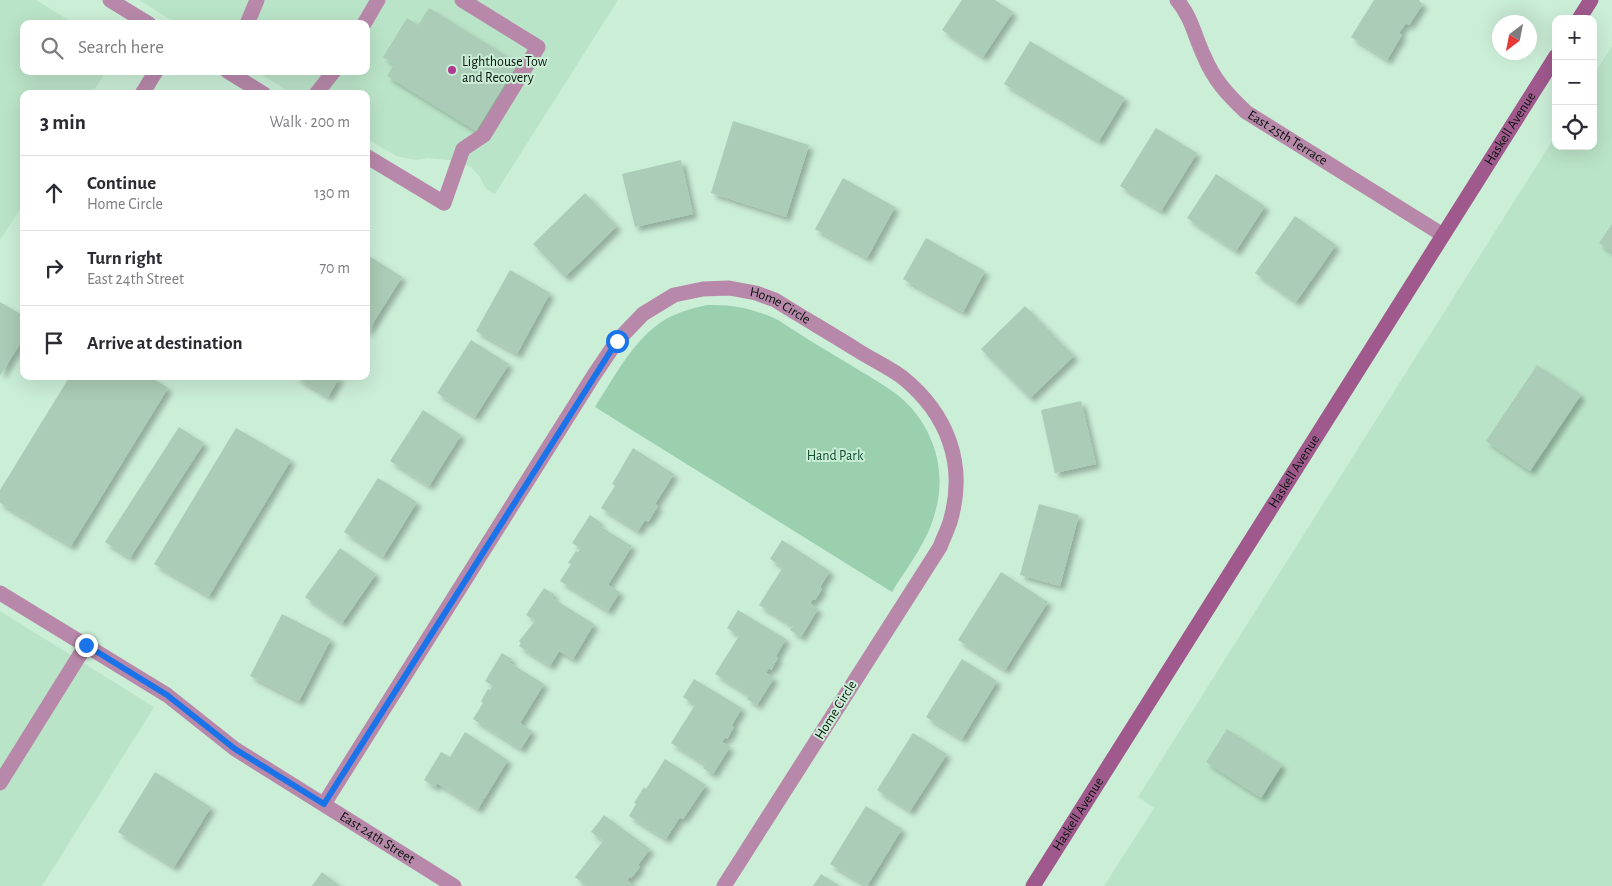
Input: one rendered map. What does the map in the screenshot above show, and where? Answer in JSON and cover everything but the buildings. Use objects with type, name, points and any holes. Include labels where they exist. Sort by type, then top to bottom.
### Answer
[{"type":"main road","points":[[1582,15],[1591,0]]},
{"type":"main road","name":"Haskell Avenue","points":[[1033,886],[1553,60]]},
{"type":"street","points":[[249,20],[257,0]]},
{"type":"street","points":[[366,20],[378,0]]},
{"type":"street","points":[[370,158],[444,203],[463,149],[484,135],[538,47],[462,0]]},
{"type":"street","name":"East 25th Terrace","points":[[1176,0],[1184,9],[1209,67],[1225,92],[1246,112],[1443,235]]},
{"type":"street","points":[[115,1],[143,20]]},
{"type":"street","points":[[144,90],[154,75]]},
{"type":"street","points":[[233,75],[258,90]]},
{"type":"street","points":[[319,90],[331,75]]},
{"type":"street","name":"Home Circle","points":[[324,804],[617,341],[643,314],[674,295],[703,289],[729,288],[756,293],[775,300],[901,376],[923,397],[938,415],[950,439],[956,462],[957,477],[955,501],[950,523],[940,547],[724,886]]},
{"type":"street","name":"East 24th Street","points":[[0,592],[167,695],[235,749],[454,886]]},
{"type":"street","points":[[0,783],[86,645]]},
{"type":"shaded area","points":[[0,0],[36,0],[68,20],[20,20],[20,75],[104,75],[94,90],[20,90],[20,209],[0,240]]},
{"type":"shaded area","points":[[139,0],[618,0],[495,194],[486,189],[480,177],[471,167],[457,161],[428,158],[416,160],[396,156],[370,140],[370,90],[286,90],[262,75],[370,75],[370,20],[171,20]]},
{"type":"shaded area","points":[[1612,46],[1612,886],[1104,886],[1154,808],[1138,797],[1552,141],[1552,150],[1597,150],[1597,70]]},
{"type":"shaded area","points":[[0,611],[154,707],[42,886],[0,886]]},
{"type":"green space","name":"Hand Park","points":[[707,305],[726,305],[744,308],[778,320],[888,388],[900,397],[921,420],[934,448],[938,463],[940,478],[939,494],[933,520],[928,531],[892,592],[595,407],[626,358],[644,336],[666,319],[676,314]]},
{"type":"place","name":"Lighthouse Tow and Recovery","points":[[452,70]]},
{"type":"route","points":[[86,645],[167,695],[235,749],[324,804],[617,341]]}]
